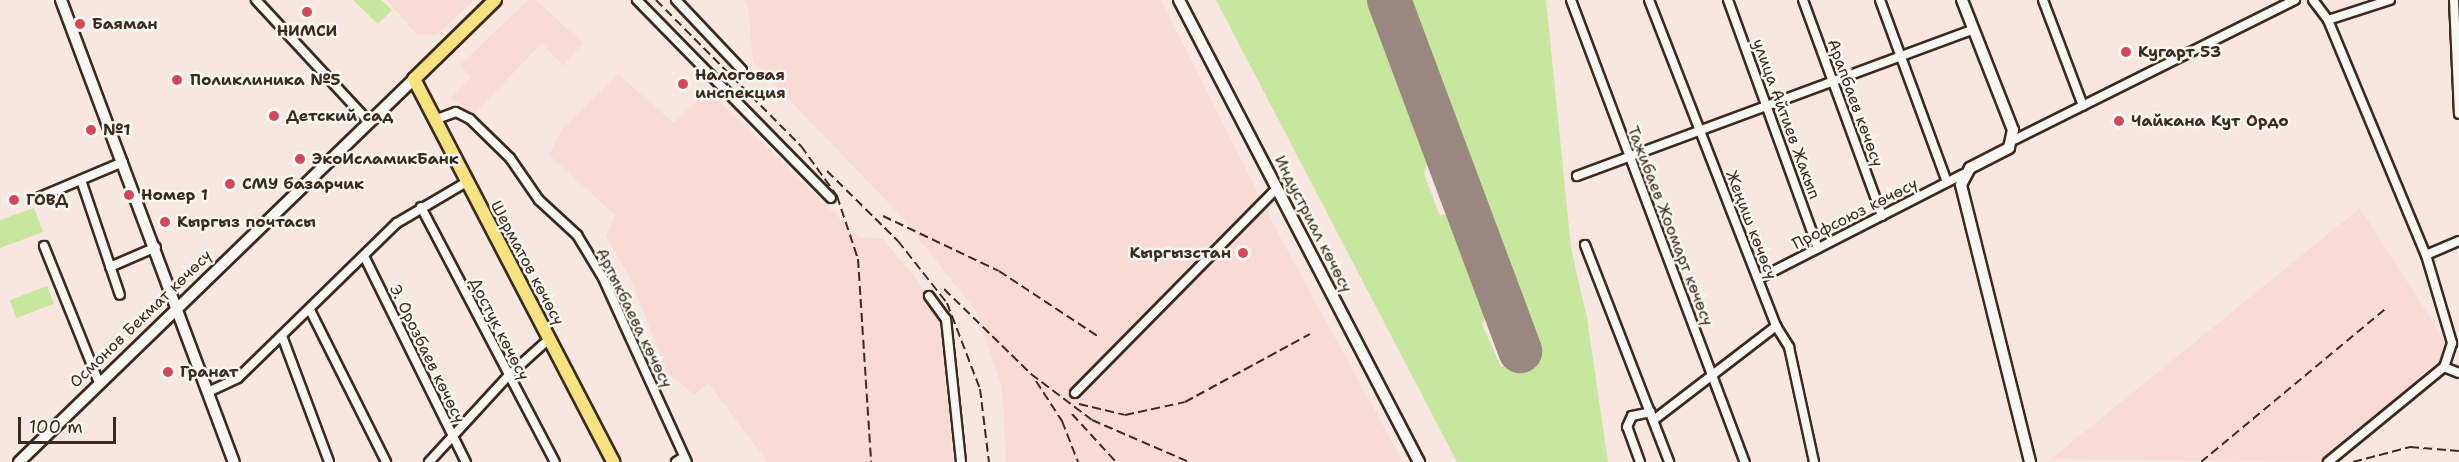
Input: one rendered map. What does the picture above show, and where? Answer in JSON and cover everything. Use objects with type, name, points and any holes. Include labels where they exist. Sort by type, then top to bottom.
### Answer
[{"type":"main road","points":[[61,0],[179,305],[207,392],[234,462]]},
{"type":"main road","name":"Осмонов Бекмат көчөсү","points":[[19,462],[495,0]]},
{"type":"main road","name":"Индустриал көчөсү","points":[[1179,0],[1419,462]]},
{"type":"main road","points":[[1962,0],[2014,140],[2009,148],[1964,174],[1963,197],[2030,462]]},
{"type":"main road","name":"Шерматов көчөсү","points":[[414,79],[465,183],[613,462]]},
{"type":"street","points":[[256,0],[369,122]]},
{"type":"street","points":[[637,0],[831,198]]},
{"type":"street","points":[[676,0],[742,70]]},
{"type":"street","name":"Тажибаев Жоомарт көчөсү","points":[[1571,0],[1745,462]]},
{"type":"street","name":"Жеңиш көчөсү","points":[[1649,0],[1776,326],[1789,347],[1814,462]]},
{"type":"street","name":"улица Айтиев Жакып","points":[[1728,0],[1818,248]]},
{"type":"street","name":"Арапбаев көчөсү","points":[[1803,0],[1882,216]]},
{"type":"street","points":[[1880,0],[1947,182]]},
{"type":"street","points":[[2043,0],[2083,106]]},
{"type":"street","points":[[2014,140],[2295,0]]},
{"type":"street","points":[[2313,0],[2328,20],[2426,255],[2450,331],[2450,356]]},
{"type":"street","points":[[2328,20],[2390,0]]},
{"type":"street","points":[[2454,0],[2459,114]]},
{"type":"street","points":[[1577,176],[1974,29]]},
{"type":"street","name":"Артыкбаева көчөсү","points":[[434,120],[456,112],[470,119],[510,158],[539,200],[577,235],[603,278],[686,460]]},
{"type":"street","points":[[40,197],[123,162]]},
{"type":"street","name":"Профсоюз көчөсү","points":[[1758,279],[1964,174]]},
{"type":"street","points":[[81,180],[120,295]]},
{"type":"street","points":[[207,392],[238,378],[365,258],[397,223],[465,183]]},
{"type":"street","points":[[1075,393],[1277,188]]},
{"type":"street","name":"Достук көчөсү","points":[[421,207],[555,462]]},
{"type":"street","points":[[2426,255],[2459,242]]},
{"type":"street","points":[[1585,245],[1670,462]]},
{"type":"street","points":[[44,246],[99,383]]},
{"type":"street","points":[[110,267],[156,247]]},
{"type":"street","name":"Э. Орозбаев көчөсү","points":[[365,258],[466,462]]},
{"type":"street","points":[[930,296],[946,319],[961,462]]},
{"type":"street","points":[[310,310],[386,462]]},
{"type":"street","points":[[1640,462],[1627,427],[1632,416],[1653,415],[1714,375],[1776,326]]},
{"type":"street","points":[[282,336],[329,462]]},
{"type":"street","points":[[429,462],[508,376],[549,339]]},
{"type":"street","points":[[2328,462],[2444,367],[2450,356],[2459,349]]},
{"type":"street","points":[[2444,367],[2459,373]]},
{"type":"street","points":[[676,462],[686,460]]},
{"type":"shaded area","points":[[387,0],[474,0],[437,35],[416,34]]},
{"type":"shaded area","points":[[528,0],[536,0],[583,43],[563,66],[542,43],[474,114],[451,98],[471,77],[460,65]]},
{"type":"shaded area","points":[[743,0],[1161,0],[1279,235],[1403,462],[1006,462],[1002,387],[976,311],[899,214],[753,62],[748,5]]},
{"type":"shaded area","points":[[618,74],[674,123],[708,90],[859,237],[883,239],[918,281],[942,323],[953,462],[768,462],[708,383],[694,395],[667,372],[630,278],[606,236],[615,215],[549,155],[562,129]]},
{"type":"shaded area","points":[[2360,208],[2447,344],[2446,354],[2320,462],[2051,459]]},
{"type":"green space","points":[[353,0],[381,0],[392,10],[378,24]]},
{"type":"green space","points":[[1216,0],[1371,0],[1429,155],[1424,174],[1440,216],[1450,213],[1488,314],[1482,324],[1501,367],[1538,353],[1407,0],[1546,0],[1571,248],[1587,318],[1608,462],[1457,462]]},
{"type":"green space","points":[[34,208],[43,232],[0,248],[0,220]]},
{"type":"green space","points":[[47,286],[54,304],[16,318],[10,300]]},
{"type":"runway","points":[[1389,0],[1520,351]]},
{"type":"railway","points":[[656,0],[801,146],[837,196],[858,259],[871,462]]},
{"type":"railway","points":[[827,171],[898,241],[947,303],[980,389],[989,462]]},
{"type":"railway","points":[[883,216],[999,271],[1099,337]]},
{"type":"railway","points":[[944,289],[1031,374],[1092,420],[1189,462]]},
{"type":"railway","points":[[2201,462],[2388,307]]},
{"type":"railway","points":[[1079,404],[1125,415],[1185,402],[1310,334]]},
{"type":"railway","points":[[1036,381],[1062,421],[1078,462]]},
{"type":"railway","points":[[1072,414],[1116,462]]},
{"type":"railway","points":[[2353,462],[2410,447],[2459,451]]},
{"type":"place","name":"НИМСИ","points":[[307,12]]},
{"type":"place","name":"Баяман","points":[[80,24]]},
{"type":"place","name":"Кугарт 53","points":[[2126,52]]},
{"type":"place","name":"Поликлиника №5","points":[[177,80]]},
{"type":"place","name":"Налоговая инспекция","points":[[683,84]]},
{"type":"place","name":"Детский сад","points":[[274,116]]},
{"type":"place","name":"Чайкана Кут Ордо","points":[[2119,121]]},
{"type":"place","name":"№1","points":[[91,130]]},
{"type":"place","name":"ЭкоИсламикБанк","points":[[300,159]]},
{"type":"place","name":"СМУ базарчик","points":[[230,184]]},
{"type":"place","name":"Номер 1","points":[[129,195]]},
{"type":"place","name":"ГОВД","points":[[14,200]]},
{"type":"place","name":"Кыргыз почтасы","points":[[165,222]]},
{"type":"place","name":"Кыргызстан","points":[[1243,253]]},
{"type":"place","name":"Гранат","points":[[168,372]]}]
